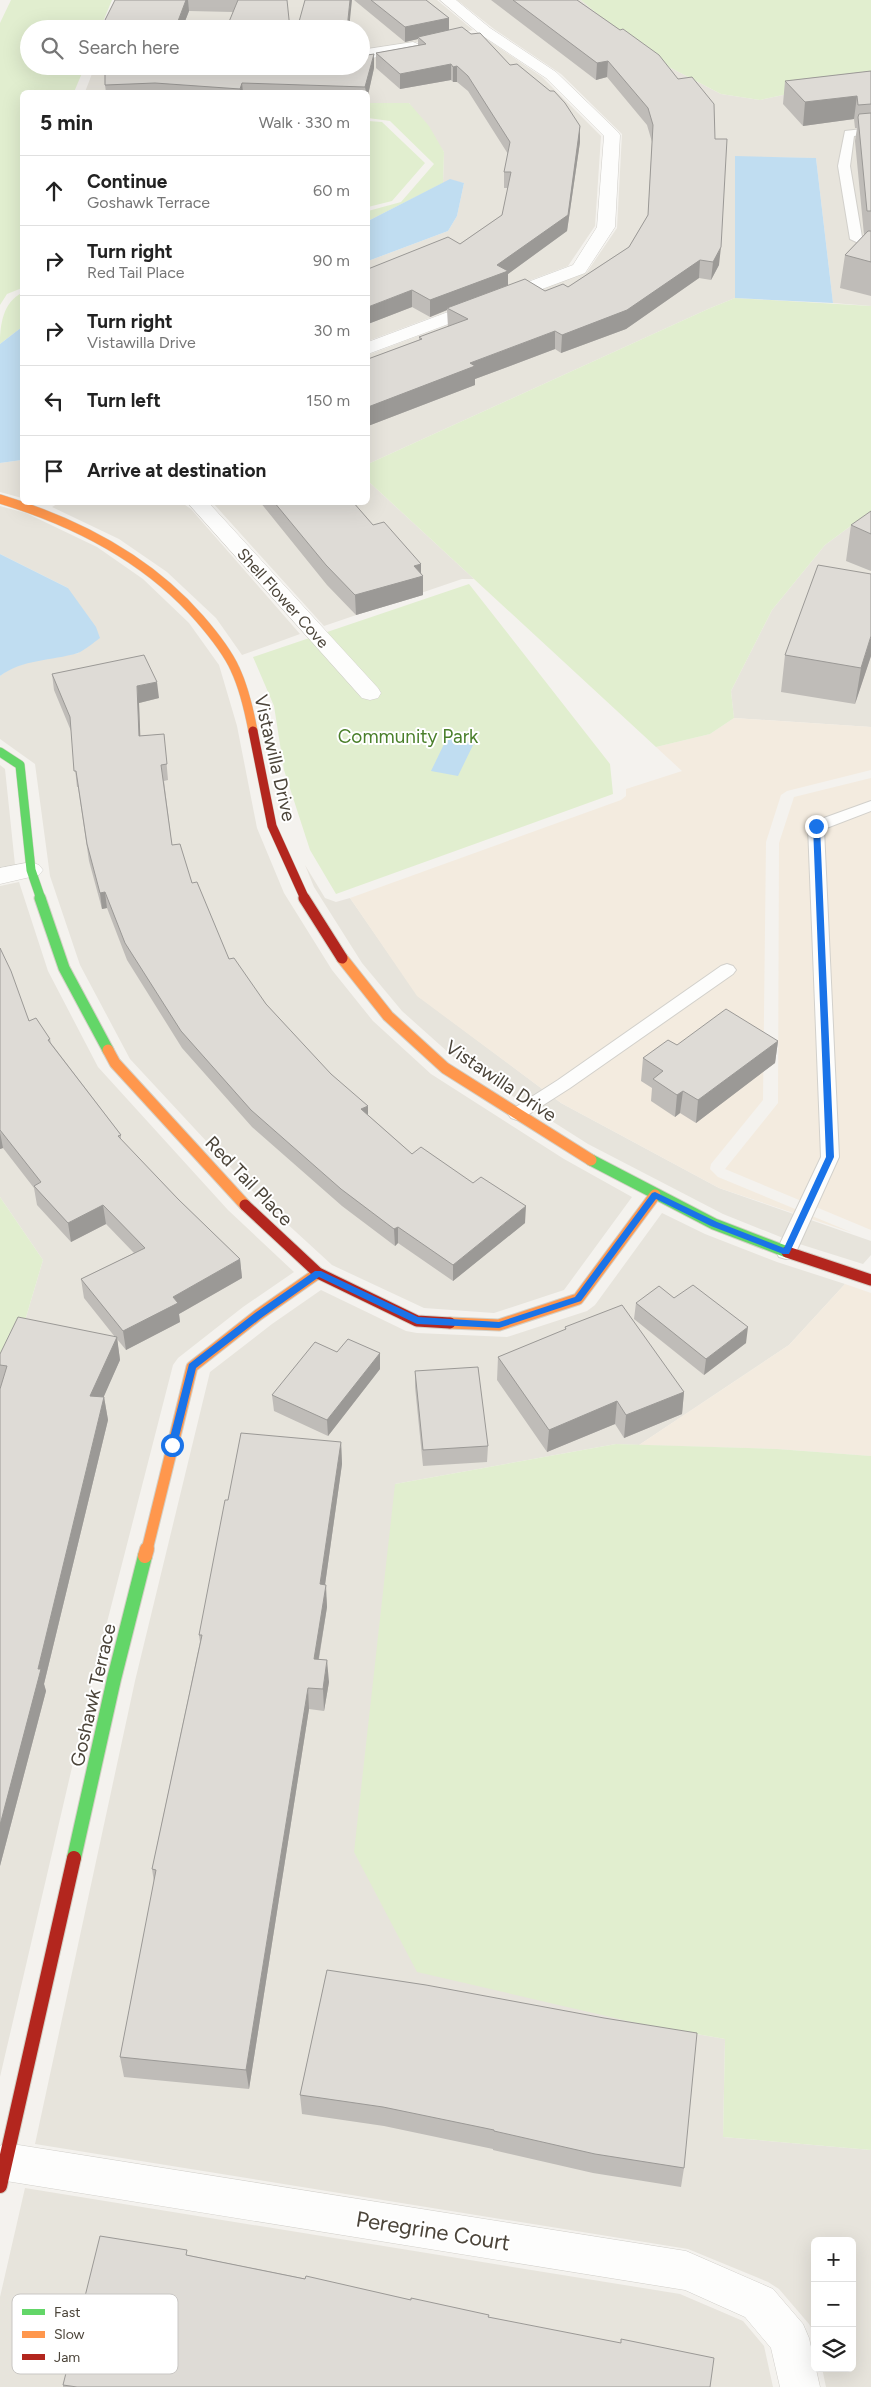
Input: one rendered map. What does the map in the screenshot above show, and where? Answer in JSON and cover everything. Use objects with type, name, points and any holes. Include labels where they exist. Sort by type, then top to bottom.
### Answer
[{"type":"street","points":[[370,347],[578,269],[606,227],[612,135],[551,75],[485,31],[447,0]]},
{"type":"street","points":[[466,35],[485,31]]},
{"type":"street","points":[[370,54],[428,44]]},
{"type":"street","name":"Vistawilla Drive","points":[[0,499],[20,503]]},
{"type":"street","name":"Shell Flower Cove","points":[[200,505],[370,693]]},
{"type":"street","name":"Vistawilla Drive","points":[[39,506],[108,543],[155,575],[202,620],[233,663],[252,725],[272,826],[299,889],[347,966],[388,1016],[445,1068],[576,1152],[655,1195],[714,1224],[786,1252],[871,1280]]},
{"type":"street","name":"Red Tail Place","points":[[0,752],[20,765],[32,870],[64,968],[115,1063],[243,1204],[318,1273],[417,1321],[499,1325],[578,1299],[655,1195]]},
{"type":"street","points":[[0,876],[32,870]]},
{"type":"street","name":"Goshawk Terrace","points":[[3,2174],[114,1679],[192,1366],[258,1315],[318,1273]]},
{"type":"street","name":"Peregrine Court","points":[[3,2174],[686,2272],[759,2303],[789,2338],[800,2387]]},
{"type":"lane","points":[[871,131],[849,133],[844,166],[856,239],[871,245]]},
{"type":"lane","points":[[786,1252],[830,1157],[816,826],[871,806]]},
{"type":"lane","points":[[517,1114],[728,970]]},
{"type":"shaded area","points":[[121,0],[437,0],[473,30],[370,51],[370,20],[113,20]]},
{"type":"shaded area","points":[[457,0],[581,0],[616,30],[665,65],[721,94],[760,100],[871,76],[871,306],[833,303],[816,158],[735,157],[735,298],[370,463],[370,354],[587,272],[617,228],[622,134],[561,74],[494,29]]},
{"type":"shaded area","points":[[482,36],[542,77],[601,136],[595,226],[568,266],[370,340],[370,260],[448,231],[457,216],[464,183],[450,180],[443,183],[444,152],[409,103],[370,103],[370,90],[86,90],[92,75],[370,75],[370,57]]},
{"type":"shaded area","points":[[20,460],[20,497],[0,492],[0,463]]},
{"type":"shaded area","points":[[370,483],[474,579],[462,579],[324,626],[215,505],[370,505]]},
{"type":"shaded area","points":[[56,505],[185,505],[191,509],[300,634],[242,655],[216,618],[167,572],[119,539],[52,507]]},
{"type":"shaded area","points":[[0,506],[26,513],[97,547],[143,579],[189,623],[219,665],[237,726],[257,828],[284,893],[332,970],[373,1021],[431,1074],[564,1159],[632,1197],[564,1290],[494,1313],[424,1308],[332,1265],[259,1198],[130,1059],[80,965],[50,876],[35,764],[0,739],[0,676],[9,669],[32,661],[79,653],[68,588],[0,554]]},
{"type":"shaded area","points":[[871,511],[871,727],[734,718],[731,691],[772,610],[825,545]]},
{"type":"shaded area","points":[[734,718],[871,727],[871,770],[787,791],[781,795],[766,842],[763,1100],[711,1164],[710,1169],[718,1177],[853,1233],[719,1188],[561,1103],[417,996],[350,898],[621,800],[626,796],[626,789],[682,771],[656,747],[710,734]]},
{"type":"shaded area","points":[[0,765],[5,769],[15,865],[0,867]]},
{"type":"shaded area","points":[[871,778],[871,1230],[725,1169],[778,1103],[779,843],[794,797]]},
{"type":"shaded area","points":[[305,865],[325,898],[336,902],[350,898],[418,996],[561,1103],[719,1188],[871,1241],[871,1255],[863,1264],[793,1242],[723,1214],[588,1144],[459,1062],[402,1011],[362,963],[314,887]]},
{"type":"shaded area","points":[[19,882],[48,971],[98,1067],[228,1210],[294,1272],[243,1307],[178,1358],[173,1365],[93,1677],[0,2077],[0,1405],[43,1260],[0,1197],[0,886]]},
{"type":"shaded area","points":[[662,1213],[705,1234],[777,1262],[845,1284],[789,1345],[639,1445],[616,1444],[395,1484],[645,2025],[725,2039],[723,2137],[871,2150],[871,2387],[826,2387],[823,2372],[856,2372],[856,2237],[811,2237],[811,2328],[779,2289],[768,2282],[688,2249],[35,2144],[135,1681],[210,1372],[272,1324],[321,1290],[406,1331],[417,1333],[507,1337],[587,1311],[595,1305]]},
{"type":"shaded area","points":[[845,1284],[871,1293],[871,1456],[777,1449],[639,1445],[789,1345]]},
{"type":"shaded area","points":[[25,2188],[680,2294],[743,2321],[764,2346],[773,2387],[0,2387],[0,2297]]},
{"type":"green space","points":[[11,0],[112,0],[104,20],[20,20],[20,75],[81,75],[75,90],[20,90],[20,289],[7,294],[0,305],[0,23]]},
{"type":"green space","points":[[581,0],[871,0],[871,76],[760,100],[721,94],[665,65],[616,30]]},
{"type":"green space","points":[[370,103],[409,103],[429,126],[444,152],[443,183],[370,220],[370,210],[401,202],[434,164],[390,121],[370,118]]},
{"type":"green space","points":[[370,121],[382,122],[425,163],[392,201],[370,206]]},
{"type":"green space","points":[[20,294],[20,329],[0,344],[4,315],[16,297]]},
{"type":"green space","points":[[735,298],[871,306],[871,511],[825,545],[772,610],[731,691],[734,718],[710,734],[656,747],[370,483],[370,463]]},
{"type":"green space","name":"Community Park","points":[[469,584],[610,764],[613,794],[336,894],[310,850],[284,770],[274,706],[253,657]]},
{"type":"green space","points":[[0,1197],[43,1260],[0,1405]]},
{"type":"green space","points":[[616,1444],[777,1449],[871,1456],[871,2150],[723,2137],[725,2039],[645,2025],[417,1972],[354,1852],[395,1484]]},
{"type":"water","points":[[735,156],[816,158],[833,303],[735,298]]},
{"type":"water","points":[[450,179],[464,183],[457,216],[448,231],[370,260],[370,220]]},
{"type":"water","points":[[20,329],[20,460],[0,463],[0,344]]},
{"type":"water","points":[[0,554],[68,588],[96,627],[100,638],[78,653],[28,663],[9,670],[0,676]]},
{"type":"water","points":[[447,738],[474,743],[458,776],[431,771]]},
{"type":"building","points":[[115,0],[186,0],[178,20],[105,20]]},
{"type":"building","points":[[238,0],[287,0],[289,20],[230,20]]},
{"type":"building","points":[[305,0],[350,0],[348,20],[299,20]]},
{"type":"building","points":[[371,0],[426,0],[449,18],[405,27]]},
{"type":"building","points":[[513,0],[577,0],[620,30],[623,29],[659,55],[678,79],[692,77],[714,104],[715,139],[727,139],[721,247],[713,262],[700,260],[627,310],[562,335],[555,331],[470,363],[475,366],[370,406],[370,358],[422,339],[419,337],[468,319],[447,308],[525,279],[545,291],[563,284],[568,287],[629,247],[648,215],[653,125],[648,108],[608,61],[597,63]]},
{"type":"building","points":[[462,27],[471,34],[480,33],[510,65],[517,64],[550,91],[554,91],[565,103],[580,126],[568,215],[497,265],[508,271],[430,300],[412,290],[370,306],[370,268],[448,237],[460,244],[502,215],[511,172],[504,172],[510,142],[468,76],[457,66],[453,67],[451,64],[400,74],[376,53],[426,44],[418,37]]},
{"type":"building","points":[[374,54],[370,69],[370,55]]},
{"type":"building","points":[[871,71],[871,104],[858,105],[857,96],[805,102],[785,81]]},
{"type":"building","points":[[105,75],[368,75],[365,87],[242,83],[240,89],[155,83],[105,85]]},
{"type":"building","points":[[871,113],[871,211],[867,211],[858,117],[859,114]]},
{"type":"building","points":[[868,231],[871,231],[871,262],[845,255]]},
{"type":"building","points":[[276,505],[356,505],[373,525],[384,522],[421,564],[414,566],[423,576],[355,595],[326,565]]},
{"type":"building","points":[[871,511],[871,534],[851,525]]},
{"type":"building","points":[[818,565],[871,574],[871,636],[861,668],[785,655]]},
{"type":"building","points":[[144,655],[157,682],[137,686],[139,736],[164,734],[167,764],[161,765],[172,845],[180,844],[192,883],[197,882],[229,959],[234,958],[266,1004],[331,1074],[368,1106],[361,1109],[412,1154],[421,1147],[473,1183],[481,1177],[526,1206],[453,1265],[398,1227],[394,1229],[341,1189],[251,1110],[181,1031],[125,943],[105,892],[100,893],[87,844],[76,771],[74,771],[70,717],[52,674]]},
{"type":"building","points":[[0,948],[11,971],[29,1021],[36,1018],[50,1039],[48,1040],[121,1135],[118,1136],[178,1199],[240,1259],[173,1297],[178,1303],[123,1331],[81,1279],[145,1248],[103,1205],[68,1223],[34,1186],[41,1182],[0,1130]]},
{"type":"building","points":[[726,1009],[778,1041],[698,1100],[683,1091],[677,1095],[653,1079],[663,1071],[643,1058],[668,1040],[677,1045]]},
{"type":"building","points":[[693,1285],[748,1327],[706,1359],[636,1303],[659,1286],[674,1298]]},
{"type":"building","points":[[622,1305],[684,1392],[626,1415],[617,1401],[549,1430],[498,1357],[566,1329],[565,1327]]},
{"type":"building","points":[[18,1317],[117,1337],[90,1396],[104,1397],[38,1669],[41,1669],[0,1825],[0,1389],[7,1366],[0,1365],[0,1354]]},
{"type":"building","points":[[348,1339],[380,1353],[327,1420],[272,1395],[315,1342],[337,1352]]},
{"type":"building","points":[[478,1367],[488,1446],[423,1450],[415,1371]]},
{"type":"building","points":[[241,1433],[341,1442],[320,1584],[326,1585],[314,1659],[327,1660],[323,1689],[308,1688],[246,2070],[120,2057],[156,1870],[152,1869],[202,1635],[199,1635],[225,1500],[228,1500]]},
{"type":"building","points":[[327,1970],[426,1985],[697,2033],[684,2168],[595,2154],[494,2130],[383,2107],[300,2095]]},
{"type":"building","points":[[100,2236],[187,2250],[186,2255],[305,2279],[306,2276],[411,2300],[411,2298],[489,2315],[488,2317],[621,2343],[621,2339],[714,2358],[710,2387],[77,2387],[63,2385],[66,2374],[178,2374],[178,2294],[86,2294]]},
{"type":"traffic: fast","points":[[0,752],[20,765],[31,870],[64,968],[108,1050]]},
{"type":"traffic: fast","points":[[591,1160],[714,1224],[787,1252]]},
{"type":"traffic: fast","points":[[74,1858],[114,1679],[145,1556]]},
{"type":"traffic: slow","points":[[0,499],[20,505]]},
{"type":"traffic: slow","points":[[20,505],[68,523],[132,558],[161,580],[188,605],[212,632],[232,662],[241,685],[253,731]]},
{"type":"traffic: slow","points":[[342,958],[388,1016],[445,1068],[591,1160]]},
{"type":"traffic: slow","points":[[108,1050],[115,1063],[245,1205]]},
{"type":"traffic: slow","points":[[450,1323],[499,1325],[578,1299],[655,1195]]},
{"type":"traffic: slow","points":[[145,1556],[192,1367],[258,1315],[318,1273]]},
{"type":"traffic: jam","points":[[253,731],[272,826],[299,889],[342,958]]},
{"type":"traffic: jam","points":[[245,1205],[318,1273],[417,1321],[450,1323]]},
{"type":"traffic: jam","points":[[787,1252],[871,1280]]},
{"type":"traffic: jam","points":[[0,2186],[74,1858]]},
{"type":"route","points":[[172,1445],[192,1366],[258,1315],[318,1273],[417,1321],[499,1325],[578,1299],[655,1195],[714,1224],[786,1252],[830,1157],[831,1137],[816,826]]}]
